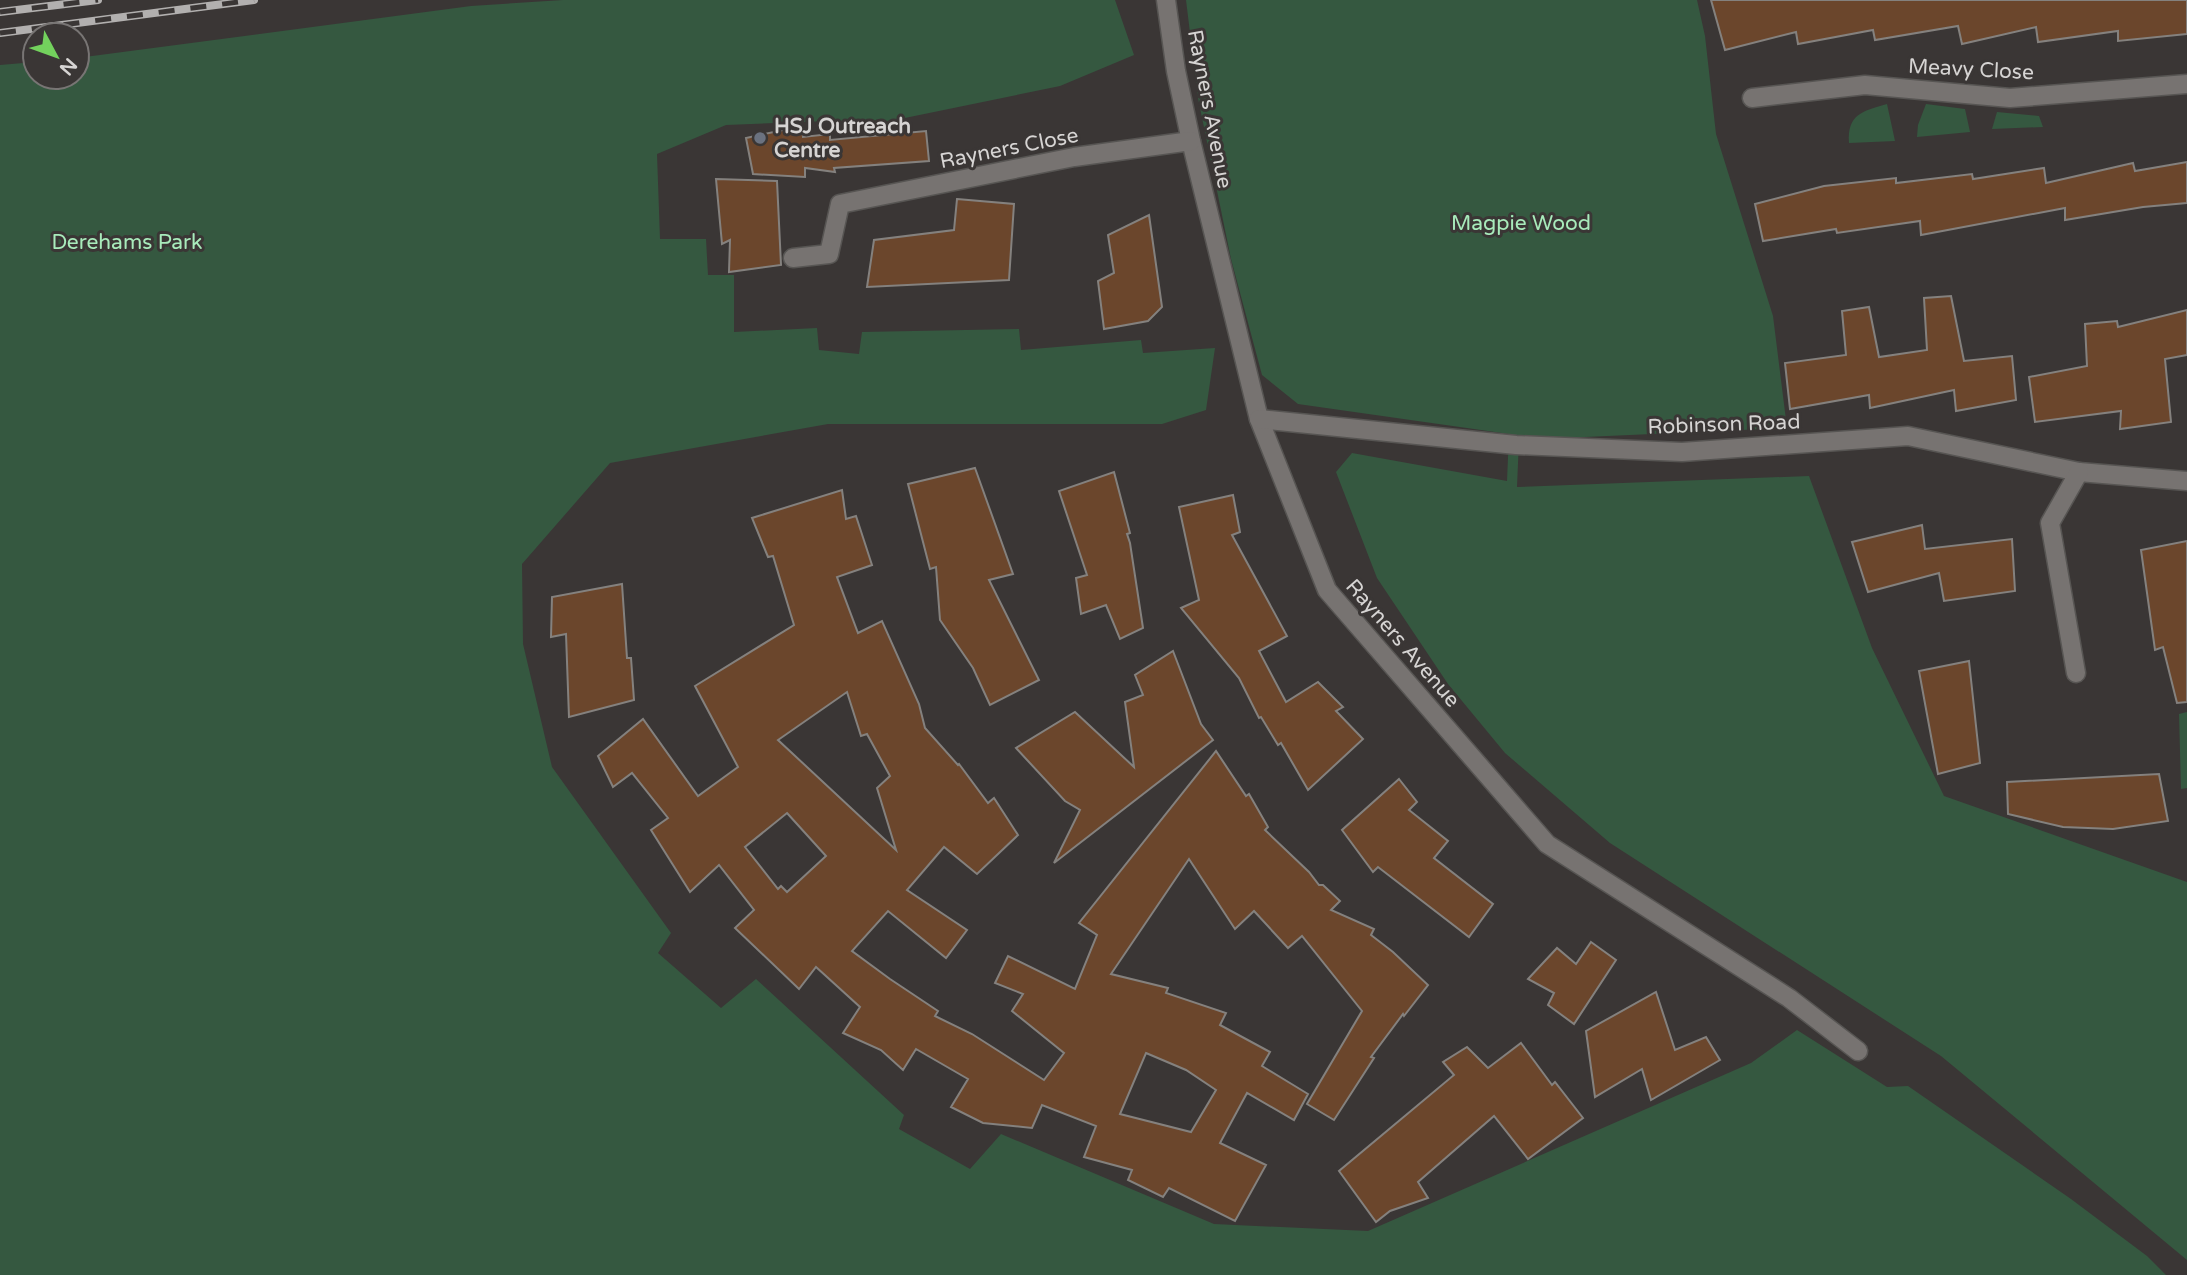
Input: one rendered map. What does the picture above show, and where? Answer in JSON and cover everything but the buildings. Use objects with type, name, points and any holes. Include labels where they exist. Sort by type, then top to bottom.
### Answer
[{"type":"street","name":"Rayners Avenue","points":[[1166,0],[1176,71],[1191,141],[1259,419],[1327,590],[1547,844],[1789,998],[1858,1051]]},
{"type":"street","name":"Meavy Close","points":[[1752,97],[1865,85],[2010,98],[2187,84]]},
{"type":"street","name":"Rayners Close","points":[[793,258],[829,254],[840,204],[1074,157],[1191,141]]},
{"type":"street","name":"Robinson Road","points":[[1259,419],[1516,445],[1682,452],[1908,436],[2078,472],[2187,481]]},
{"type":"street","points":[[2076,673],[2050,523],[2078,472]]},
{"type":"green space","name":"Derehams Park","points":[[563,0],[1115,0],[1134,55],[1060,86],[861,127],[829,121],[726,125],[657,154],[660,239],[706,239],[708,275],[734,275],[734,332],[817,328],[819,350],[859,354],[862,332],[1019,329],[1021,350],[1141,340],[1143,353],[1215,348],[1206,410],[1162,424],[828,424],[610,463],[522,564],[523,644],[552,767],[671,933],[658,953],[721,1008],[756,979],[904,1115],[899,1129],[970,1169],[1001,1134],[1214,1224],[1368,1231],[1751,1063],[1797,1030],[1887,1087],[1908,1086],[2071,1199],[2147,1256],[2166,1275],[0,1275],[0,65],[21,63],[21,91],[91,91],[91,56],[471,6]]},
{"type":"green space","name":"Magpie Wood","points":[[1186,0],[1697,0],[1705,36],[1716,134],[1773,316],[1787,428],[1519,440],[1517,487],[1809,476],[1872,648],[1944,796],[2187,882],[2187,1260],[1941,1056],[1610,843],[1505,753],[1448,684],[1377,578],[1336,472],[1352,453],[1507,481],[1509,434],[1298,404],[1262,375],[1231,259],[1198,98]]},
{"type":"green space","points":[[1887,104],[1895,141],[1849,143],[1851,126],[1858,115]]},
{"type":"green space","points":[[1926,104],[1965,109],[1970,132],[1917,137],[1918,125]]},
{"type":"green space","points":[[1997,112],[2039,116],[2043,127],[1992,129]]},
{"type":"green space","points":[[2187,712],[2187,788],[2181,789],[2179,714]]},
{"type":"railway","points":[[0,12],[98,0]]},
{"type":"railway","points":[[0,33],[254,0]]},
{"type":"place","name":"HSJ Outreach Centre","points":[[760,138]]}]
